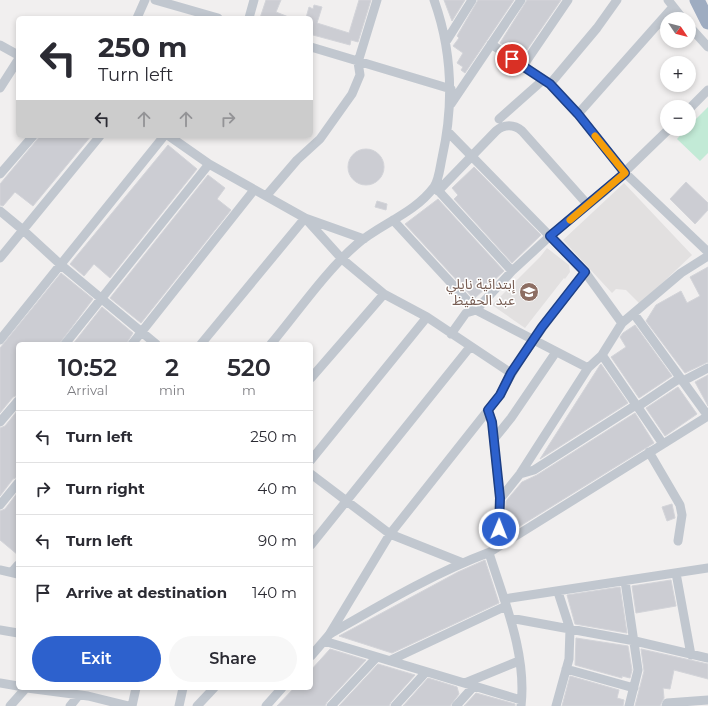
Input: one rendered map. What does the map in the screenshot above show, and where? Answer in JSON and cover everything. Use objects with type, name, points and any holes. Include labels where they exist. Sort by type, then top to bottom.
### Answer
[{"type":"highway","points":[[697,0],[708,22]]},
{"type":"street","points":[[138,16],[145,0]]},
{"type":"street","points":[[155,0],[211,16]]},
{"type":"street","points":[[249,16],[254,0]]},
{"type":"street","points":[[267,195],[297,160],[320,139],[352,94],[360,75],[358,62],[377,0]]},
{"type":"street","points":[[434,0],[447,40],[451,89],[448,132],[436,189]]},
{"type":"street","points":[[447,40],[472,0]]},
{"type":"street","points":[[449,107],[521,0]]},
{"type":"street","points":[[523,66],[568,0]]},
{"type":"street","points":[[499,119],[547,82],[597,28],[616,0]]},
{"type":"street","points":[[578,114],[671,4],[677,12]]},
{"type":"street","points":[[696,34],[708,47]]},
{"type":"street","points":[[491,44],[547,82],[578,114],[625,173],[708,252]]},
{"type":"street","points":[[0,45],[16,54]]},
{"type":"street","points":[[313,48],[451,89]]},
{"type":"street","points":[[0,88],[16,63]]},
{"type":"street","points":[[696,102],[708,90]]},
{"type":"street","points":[[273,342],[342,259],[364,239],[410,209],[436,189],[499,128],[507,125],[515,126],[522,131],[588,205]]},
{"type":"street","points":[[448,132],[585,272],[622,322]]},
{"type":"street","points":[[451,334],[466,313],[476,310],[512,271],[550,236],[625,173],[662,136]]},
{"type":"street","points":[[0,174],[31,138]]},
{"type":"street","points":[[0,258],[98,138]]},
{"type":"street","points":[[0,340],[162,138]]},
{"type":"street","points":[[172,138],[209,164],[254,190],[267,195],[305,218],[364,239]]},
{"type":"street","points":[[67,342],[102,300],[209,164]]},
{"type":"street","points":[[436,189],[512,271]]},
{"type":"street","points":[[134,342],[254,190]]},
{"type":"street","points":[[0,212],[23,230],[61,266],[154,342]]},
{"type":"street","points":[[305,218],[342,259],[384,294],[427,317],[511,373]]},
{"type":"street","points":[[203,342],[305,218]]},
{"type":"street","points":[[393,220],[476,310],[588,368]]},
{"type":"street","points":[[500,498],[520,474],[588,368],[602,355],[622,322],[634,314],[681,273],[708,256]]},
{"type":"street","points":[[327,638],[390,534],[500,395],[511,373],[542,327],[585,272]]},
{"type":"street","points":[[313,376],[384,294]]},
{"type":"street","points":[[314,648],[327,638],[372,610],[463,563],[490,552],[708,416],[634,314]]},
{"type":"street","points":[[313,458],[427,317]]},
{"type":"street","points":[[313,542],[470,347]]},
{"type":"street","points":[[494,439],[556,352]]},
{"type":"street","points":[[602,355],[663,444]]},
{"type":"street","points":[[520,474],[534,470],[682,379],[708,368]]},
{"type":"street","points":[[0,422],[16,402]]},
{"type":"street","points":[[488,410],[492,422],[500,498],[498,546]]},
{"type":"street","points":[[649,452],[680,505],[682,515],[678,541]]},
{"type":"street","points":[[313,475],[390,534],[463,563]]},
{"type":"street","points":[[0,505],[16,485]]},
{"type":"street","points":[[327,638],[376,658],[392,660],[426,672],[465,683],[521,703],[519,662],[510,618],[490,552]]},
{"type":"street","points":[[392,660],[505,603],[558,592],[708,568]]},
{"type":"street","points":[[0,570],[15,573]]},
{"type":"street","points":[[676,573],[691,655]]},
{"type":"street","points":[[625,581],[635,640],[638,670],[629,706]]},
{"type":"street","points":[[556,706],[569,659],[570,628],[558,592]]},
{"type":"street","points":[[510,618],[635,640],[708,658]]},
{"type":"street","points":[[0,630],[16,633]]},
{"type":"street","points":[[332,706],[376,658]]},
{"type":"street","points":[[465,683],[519,662]]},
{"type":"street","points":[[566,669],[634,688]]},
{"type":"street","points":[[395,706],[426,672]]},
{"type":"street","points":[[0,683],[16,686]]},
{"type":"street","points":[[456,706],[474,686]]},
{"type":"street","points":[[10,706],[25,690]]},
{"type":"street","points":[[51,690],[86,693],[131,706],[135,690]]},
{"type":"street","points":[[179,706],[183,690]]},
{"type":"street","points":[[197,706],[212,690]]},
{"type":"street","points":[[266,706],[280,690]]},
{"type":"street","points":[[70,706],[86,693]]},
{"type":"street","points":[[666,706],[667,703],[708,700]]},
{"type":"shaded area","points":[[624,183],[692,255],[640,304],[626,290],[616,289],[612,293],[563,240]]},
{"type":"shaded area","name":"إبتدائية نايلي عبد الحفيظ","points":[[547,248],[569,265],[570,272],[525,328],[492,305],[540,257]]},
{"type":"green space","points":[[708,107],[708,153],[700,161],[677,139],[680,136],[696,136],[696,119]]},
{"type":"building","points":[[266,0],[281,0],[276,12],[286,16],[261,16]]},
{"type":"building","points":[[359,0],[371,0],[358,42],[351,40],[350,45],[313,35],[313,16],[307,16],[309,7],[313,9],[314,5],[322,7],[317,23],[349,33]]},
{"type":"building","points":[[444,0],[465,0],[452,21]]},
{"type":"building","points":[[478,0],[514,0],[465,73],[461,70],[463,67],[457,63],[463,53],[453,46],[459,38],[457,36]]},
{"type":"building","points":[[527,0],[561,0],[522,57],[500,43]]},
{"type":"building","points":[[38,138],[89,138],[33,206],[15,192],[3,206],[0,205],[0,184]]},
{"type":"building","points":[[168,145],[197,169],[110,278],[94,264],[84,276],[70,264]]},
{"type":"building","points":[[370,149],[379,154],[383,160],[383,174],[379,180],[370,185],[362,185],[353,180],[349,174],[348,163],[353,154],[359,150]]},
{"type":"building","points":[[474,167],[541,235],[512,263],[454,199],[458,195],[452,188]]},
{"type":"building","points":[[208,175],[225,188],[217,199],[231,210],[141,323],[110,298]]},
{"type":"building","points":[[686,182],[708,203],[708,210],[695,224],[670,199]]},
{"type":"building","points":[[438,199],[504,271],[474,299],[405,224]]},
{"type":"building","points":[[377,201],[387,204],[386,210],[375,207]]},
{"type":"building","points":[[708,267],[708,362],[685,373],[646,321],[656,305],[681,291],[687,303],[700,296],[690,277]]},
{"type":"building","points":[[61,273],[93,299],[61,342],[16,342],[16,396],[13,397],[0,413],[0,348]]},
{"type":"building","points":[[102,307],[133,333],[127,342],[75,342]]},
{"type":"building","points":[[635,325],[672,376],[639,398],[611,357],[626,347],[620,337],[623,333]]},
{"type":"building","points":[[601,364],[628,403],[540,459],[600,365]]},
{"type":"building","points":[[708,375],[708,406],[695,382]]},
{"type":"building","points":[[678,387],[697,414],[665,436],[646,408]]},
{"type":"building","points":[[16,412],[16,478],[13,479],[0,496],[0,428],[5,426]]},
{"type":"building","points":[[635,413],[654,443],[504,536],[506,501],[522,482],[537,475]]},
{"type":"building","points":[[16,495],[16,553],[0,540],[0,511],[5,509]]},
{"type":"building","points":[[672,504],[675,518],[667,521],[662,507]]},
{"type":"building","points":[[485,560],[499,603],[392,653],[339,636],[458,572]]},
{"type":"building","points":[[671,580],[676,606],[636,613],[632,586]]},
{"type":"building","points":[[620,587],[627,633],[575,624],[567,595]]},
{"type":"building","points":[[576,638],[628,646],[632,670],[630,678],[622,676],[622,678],[575,665]]},
{"type":"building","points":[[330,649],[366,660],[325,706],[277,706],[292,690],[313,690],[313,668]]},
{"type":"building","points":[[641,649],[708,664],[708,679],[674,670],[670,689],[663,688],[664,698],[660,706],[635,706],[644,671]]},
{"type":"building","points":[[378,664],[415,675],[389,706],[339,706]]},
{"type":"building","points":[[570,676],[619,690],[617,698],[624,700],[623,706],[562,706]]},
{"type":"building","points":[[428,678],[457,687],[459,694],[450,706],[403,706]]},
{"type":"building","points":[[476,693],[515,704],[515,706],[464,706]]},
{"type":"slow traffic","points":[[570,220],[625,173],[595,136]]},
{"type":"place","name":"إبتدائية نايلي عبد الحفيظ","points":[[529,292]]},
{"type":"route","points":[[499,529],[500,498],[493,444],[494,439],[492,422],[488,410],[500,395],[511,373],[522,359],[542,327],[585,272],[550,236],[625,173],[578,114],[550,84],[512,59]]}]
